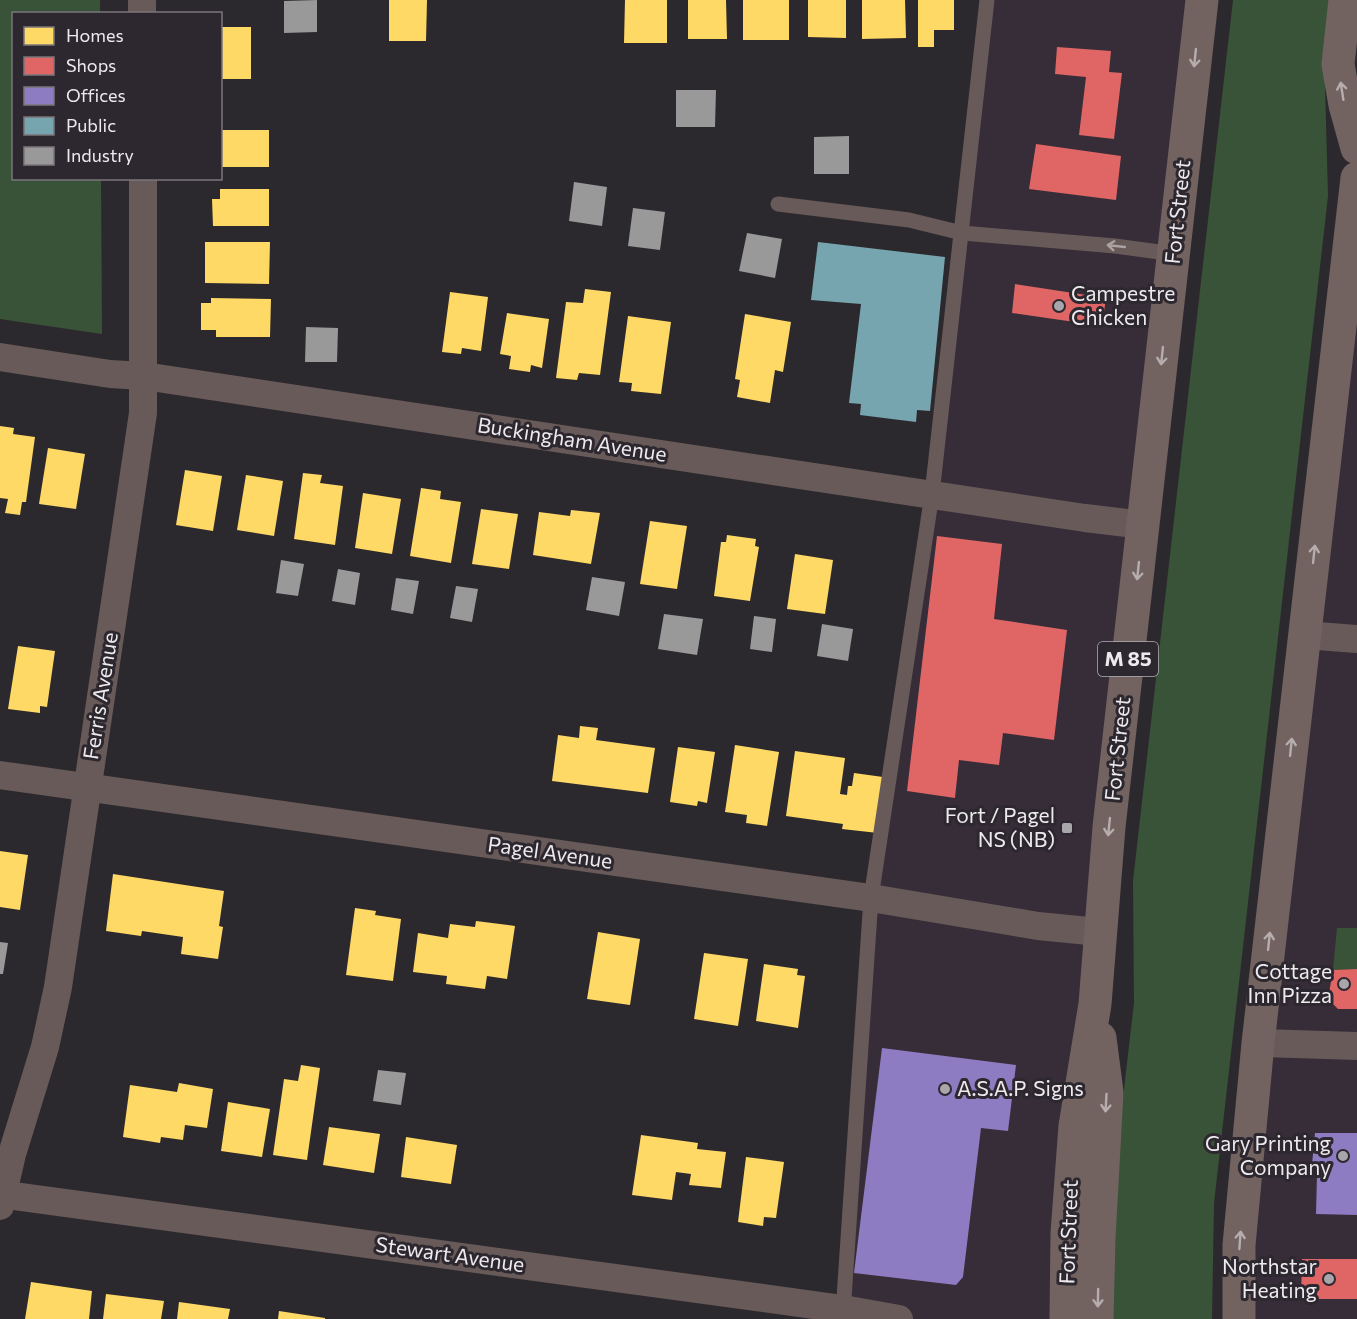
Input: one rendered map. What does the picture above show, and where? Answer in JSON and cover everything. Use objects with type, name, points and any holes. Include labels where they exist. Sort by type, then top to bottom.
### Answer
[{"type":"main road","name":"Fort Street","points":[[1066,1319],[1067,1233],[1075,1126],[1095,1004],[1099,932],[1202,0]]},
{"type":"main road","points":[[1345,0],[1338,64],[1345,105],[1357,148]]},
{"type":"main road","points":[[1239,1319],[1239,1245],[1258,1043],[1346,265],[1354,231],[1357,178]]},
{"type":"main road","points":[[1095,1004],[1107,1092],[1097,1319]]},
{"type":"street","name":"Ferris Avenue","points":[[1,1198],[45,1047],[58,987],[143,413],[143,180]]},
{"type":"street","name":"Buckingham Avenue","points":[[0,357],[110,374],[144,376],[1144,525]]},
{"type":"street","points":[[1304,636],[1357,639]]},
{"type":"street","name":"Pagel Avenue","points":[[0,775],[871,898],[1038,926],[1099,932]]},
{"type":"street","points":[[1258,1043],[1357,1046]]},
{"type":"street","name":"Stewart Avenue","points":[[1,1198],[842,1314],[899,1319]]},
{"type":"lane","points":[[842,1314],[871,898],[932,495],[987,0]]},
{"type":"lane","points":[[778,204],[909,220],[962,233],[1115,246],[1174,254]]},
{"type":"shaded area","points":[[987,0],[1202,0],[1066,1319],[842,1319],[871,898],[932,494]]},
{"type":"shaded area","points":[[1357,178],[1357,1319],[1239,1319]]},
{"type":"green space","points":[[0,0],[100,0],[100,12],[12,12],[12,180],[101,180],[102,334],[0,319]]},
{"type":"green space","points":[[1233,0],[1336,0],[1325,87],[1328,196],[1214,1203],[1212,1319],[1111,1319],[1110,1210],[1134,1003],[1133,881]]},
{"type":"green space","points":[[1337,928],[1357,928],[1357,969],[1333,970]]},
{"type":"building: Homes","points":[[389,0],[427,0],[426,41],[389,41]]},
{"type":"building: Homes","points":[[625,0],[667,0],[667,43],[624,43]]},
{"type":"building: Homes","points":[[688,0],[726,0],[727,39],[688,39]]},
{"type":"building: Homes","points":[[743,0],[789,0],[789,40],[743,40]]},
{"type":"building: Homes","points":[[808,0],[846,0],[846,38],[808,37]]},
{"type":"building: Homes","points":[[862,0],[905,0],[906,38],[862,39]]},
{"type":"building: Homes","points":[[918,0],[954,0],[954,30],[934,30],[934,47],[918,47]]},
{"type":"building: Homes","points":[[222,27],[251,27],[251,79],[222,79]]},
{"type":"building: Homes","points":[[222,130],[269,130],[269,167],[222,167]]},
{"type":"building: Homes","points":[[220,189],[269,189],[269,226],[213,226],[212,199],[220,199]]},
{"type":"building: Homes","points":[[205,242],[270,242],[269,284],[205,283]]},
{"type":"building: Homes","points":[[585,289],[611,292],[600,375],[579,373],[577,380],[556,378],[566,302],[583,303]]},
{"type":"building: Homes","points":[[450,292],[488,297],[481,351],[462,348],[461,354],[442,352]]},
{"type":"building: Homes","points":[[211,298],[271,299],[270,337],[216,337],[216,330],[201,330],[201,303],[211,303]]},
{"type":"building: Homes","points":[[507,313],[549,319],[542,368],[531,365],[530,372],[509,369],[511,356],[500,354]]},
{"type":"building: Homes","points":[[745,314],[791,322],[783,372],[775,370],[770,403],[737,397],[740,380],[735,379]]},
{"type":"building: Homes","points":[[628,316],[671,322],[661,394],[631,391],[632,383],[619,382]]},
{"type":"building: Homes","points":[[0,426],[14,428],[13,434],[35,437],[26,502],[22,502],[20,515],[5,513],[8,499],[0,498]]},
{"type":"building: Homes","points":[[48,448],[85,454],[76,509],[39,504]]},
{"type":"building: Homes","points":[[185,470],[222,476],[213,531],[176,525]]},
{"type":"building: Homes","points":[[303,473],[322,475],[320,483],[343,486],[335,545],[294,539]]},
{"type":"building: Homes","points":[[246,475],[283,481],[274,536],[237,530]]},
{"type":"building: Homes","points":[[421,488],[441,491],[440,499],[461,502],[451,563],[410,556]]},
{"type":"building: Homes","points":[[363,493],[401,499],[392,554],[355,548]]},
{"type":"building: Homes","points":[[481,509],[518,514],[509,569],[472,564]]},
{"type":"building: Homes","points":[[571,510],[600,513],[591,564],[533,555],[539,512],[570,516]]},
{"type":"building: Homes","points":[[650,521],[687,526],[677,589],[640,584]]},
{"type":"building: Homes","points":[[727,535],[756,539],[755,546],[759,547],[750,601],[714,596],[721,542],[726,542]]},
{"type":"building: Homes","points":[[795,554],[833,560],[825,614],[787,609]]},
{"type":"building: Homes","points":[[18,646],[55,651],[47,707],[40,706],[40,713],[8,709]]},
{"type":"building: Homes","points":[[580,726],[598,728],[596,740],[655,748],[648,793],[552,781],[558,735],[579,738]]},
{"type":"building: Homes","points":[[735,745],[779,752],[767,826],[746,823],[747,815],[725,812]]},
{"type":"building: Homes","points":[[678,747],[715,752],[707,803],[698,801],[697,806],[670,802]]},
{"type":"building: Homes","points":[[795,751],[845,758],[840,794],[847,795],[848,786],[852,786],[854,773],[883,777],[878,833],[842,829],[843,824],[786,816]]},
{"type":"building: Homes","points":[[0,851],[28,855],[20,910],[0,907]]},
{"type":"building: Homes","points":[[113,874],[224,891],[219,926],[223,927],[218,959],[181,954],[183,937],[142,931],[141,936],[106,931]]},
{"type":"building: Homes","points":[[355,908],[376,911],[375,915],[401,919],[393,981],[346,975]]},
{"type":"building: Homes","points":[[476,921],[515,926],[507,979],[487,976],[485,989],[446,984],[447,976],[413,972],[418,933],[448,938],[450,924],[475,927]]},
{"type":"building: Homes","points":[[598,932],[640,939],[630,1005],[587,999]]},
{"type":"building: Homes","points":[[704,953],[748,959],[738,1026],[694,1019]]},
{"type":"building: Homes","points":[[764,964],[798,969],[797,975],[805,976],[798,1028],[756,1021]]},
{"type":"building: Homes","points":[[301,1065],[320,1068],[307,1160],[273,1155],[284,1079],[298,1081]]},
{"type":"building: Homes","points":[[179,1083],[213,1089],[207,1128],[185,1125],[183,1140],[161,1137],[160,1143],[123,1137],[130,1085],[177,1092]]},
{"type":"building: Homes","points":[[228,1102],[270,1109],[262,1157],[221,1151]]},
{"type":"building: Homes","points":[[329,1127],[380,1134],[374,1173],[323,1165]]},
{"type":"building: Homes","points":[[641,1135],[698,1143],[697,1149],[726,1152],[721,1188],[689,1185],[691,1174],[676,1172],[672,1200],[632,1195]]},
{"type":"building: Homes","points":[[406,1137],[457,1145],[451,1184],[401,1177]]},
{"type":"building: Homes","points":[[746,1157],[784,1162],[776,1218],[764,1217],[763,1226],[738,1222]]},
{"type":"building: Homes","points":[[31,1282],[92,1291],[89,1319],[25,1319]]},
{"type":"building: Homes","points":[[106,1294],[164,1301],[161,1319],[103,1319]]},
{"type":"building: Homes","points":[[179,1302],[230,1309],[228,1319],[177,1319]]},
{"type":"building: Homes","points":[[279,1311],[325,1318],[325,1319],[278,1319]]},
{"type":"building: Shops","points":[[1057,47],[1111,51],[1109,72],[1122,73],[1114,139],[1079,135],[1086,77],[1055,74]]},
{"type":"building: Shops","points":[[1036,144],[1121,156],[1116,200],[1029,189]]},
{"type":"building: Shops","name":"Campestre Chicken","points":[[1015,284],[1106,298],[1102,326],[1012,313]]},
{"type":"building: Shops","points":[[937,536],[1002,544],[994,619],[1067,630],[1054,740],[1003,733],[999,765],[959,760],[955,798],[907,791]]},
{"type":"building: Shops","name":"Cottage Inn Pizza","points":[[1357,969],[1357,1009],[1338,1009],[1328,999],[1333,970]]},
{"type":"building: Shops","name":"Northstar Heating","points":[[1302,1259],[1357,1259],[1357,1299],[1301,1299]]},
{"type":"building: Offices","points":[[882,1048],[1016,1065],[1008,1131],[981,1128],[963,1277],[956,1285],[854,1273]]},
{"type":"building: Offices","points":[[1315,1133],[1357,1133],[1357,1215],[1316,1214],[1317,1175],[1311,1175]]},
{"type":"building: Public","points":[[818,242],[945,257],[930,411],[917,410],[916,422],[860,415],[861,404],[849,403],[861,304],[811,300]]},
{"type":"building: Industry","points":[[317,0],[317,32],[284,33],[284,1]]},
{"type":"building: Industry","points":[[676,90],[716,90],[715,127],[676,127]]},
{"type":"building: Industry","points":[[849,136],[849,174],[814,174],[814,137]]},
{"type":"building: Industry","points":[[574,182],[607,187],[602,226],[569,221]]},
{"type":"building: Industry","points":[[633,208],[665,212],[660,250],[628,246]]},
{"type":"building: Industry","points":[[747,233],[782,239],[775,278],[739,271]]},
{"type":"building: Industry","points":[[306,327],[338,328],[337,362],[305,362]]},
{"type":"building: Industry","points":[[281,560],[304,564],[298,596],[276,593]]},
{"type":"building: Industry","points":[[338,569],[360,573],[355,605],[332,601]]},
{"type":"building: Industry","points":[[592,577],[625,582],[619,616],[586,610]]},
{"type":"building: Industry","points":[[396,578],[419,581],[413,614],[391,610]]},
{"type":"building: Industry","points":[[456,586],[478,589],[472,622],[450,618]]},
{"type":"building: Industry","points":[[664,614],[703,619],[697,655],[658,649]]},
{"type":"building: Industry","points":[[754,616],[776,619],[772,652],[750,649]]},
{"type":"building: Industry","points":[[822,624],[853,629],[848,661],[817,656]]},
{"type":"building: Industry","points":[[0,942],[8,943],[3,974],[0,974]]},
{"type":"building: Industry","points":[[378,1070],[406,1073],[401,1105],[373,1101]]},
{"type":"place","name":"Campestre Chicken","points":[[1059,306]]},
{"type":"place","name":"Fort / Pagel NS (NB)","points":[[1067,828]]},
{"type":"place","name":"Cottage Inn Pizza","points":[[1344,984]]},
{"type":"place","name":"A.S.A.P. Signs","points":[[945,1089]]},
{"type":"place","name":"Gary Printing Company","points":[[1343,1156]]},
{"type":"place","name":"Northstar Heating","points":[[1329,1279]]}]
